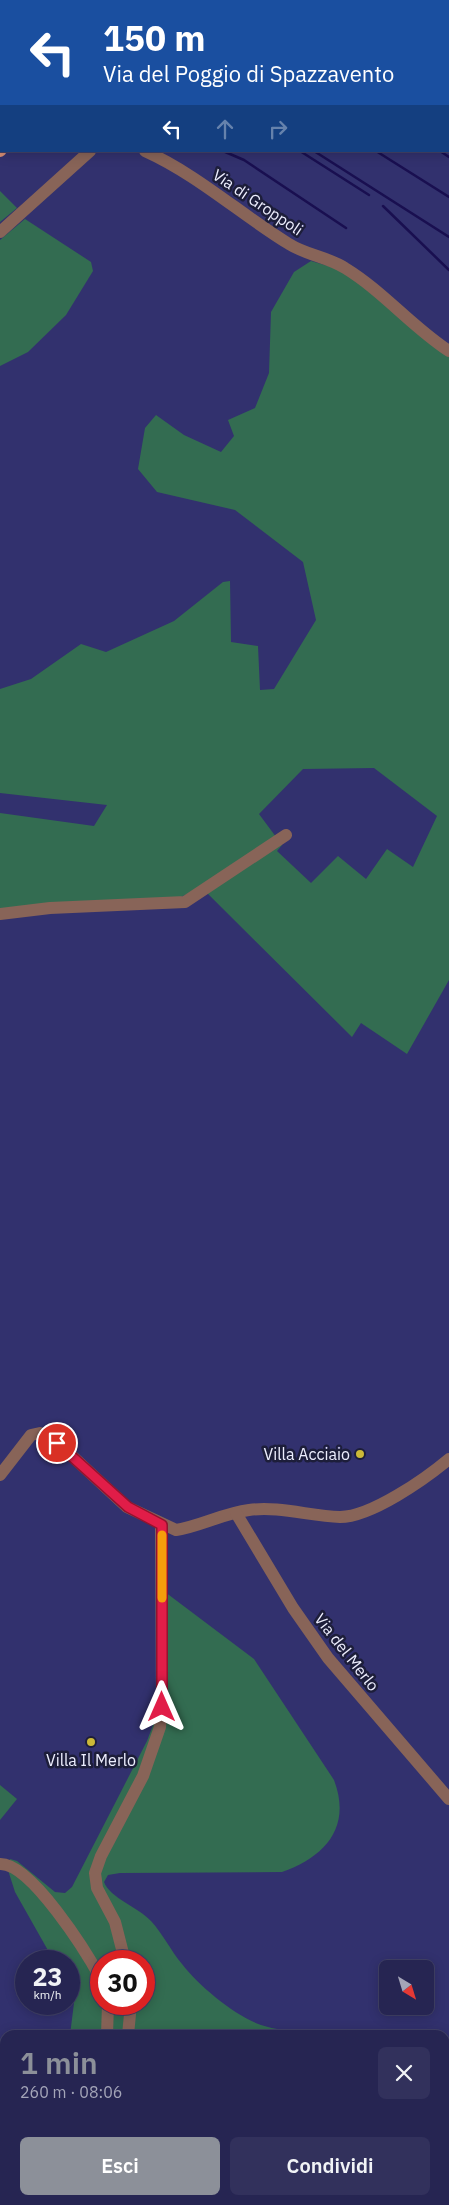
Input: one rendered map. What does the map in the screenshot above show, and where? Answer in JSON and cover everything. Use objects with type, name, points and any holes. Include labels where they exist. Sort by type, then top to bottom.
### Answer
[{"type":"street","points":[[75,166],[77,152]]},
{"type":"street","points":[[0,232],[89,152]]},
{"type":"street","name":"Via di Groppoli","points":[[147,152],[183,170],[290,245],[344,267],[387,298],[419,330],[449,351]]},
{"type":"street","points":[[0,914],[50,908],[185,902],[286,835]]},
{"type":"street","points":[[0,1474],[31,1435],[40,1433],[64,1449],[128,1507],[162,1525],[176,1530],[236,1513],[261,1509],[341,1517],[360,1515],[419,1482],[449,1459]]},
{"type":"street","name":"Via del Merlo","points":[[236,1513],[293,1608],[328,1658],[449,1799]]},
{"type":"street","points":[[122,1950],[115,1922],[98,1888],[95,1873],[101,1856],[143,1776],[160,1727],[162,1525]]},
{"type":"street","points":[[0,1864],[10,1866],[51,1904],[73,1933],[90,1961]]},
{"type":"street","points":[[107,2030],[108,2015]]},
{"type":"street","points":[[128,2030],[129,2015]]},
{"type":"green space","points":[[0,191],[17,208],[0,222]]},
{"type":"green space","points":[[25,219],[91,262],[93,271],[66,315],[28,352],[0,366],[0,240]]},
{"type":"green space","points":[[311,261],[342,270],[449,357],[449,980],[407,1054],[361,1023],[352,1037],[201,887],[179,898],[0,910],[0,813],[94,826],[107,805],[0,793],[0,689],[31,679],[81,644],[106,652],[174,621],[223,582],[230,581],[231,642],[258,646],[260,690],[274,689],[316,620],[303,562],[235,510],[157,492],[138,469],[145,428],[156,415],[184,435],[221,452],[234,436],[228,420],[255,408],[269,373],[271,312],[294,272]],"holes":[[[374,768],[437,816],[413,867],[387,849],[366,879],[338,856],[311,883],[277,851],[282,845],[259,814],[303,769]]]},
{"type":"green space","points":[[165,1592],[254,1659],[334,1780],[339,1797],[340,1812],[337,1826],[331,1838],[322,1849],[311,1858],[282,1872],[120,1873],[108,1875],[104,1882],[107,1888],[118,1898],[151,1921],[189,1973],[208,1991],[229,2008],[251,2021],[284,2030],[71,2030],[72,2015],[80,2015],[80,1950],[48,1950],[15,1892],[7,1867],[10,1859],[17,1861],[55,1892],[65,1893],[72,1887],[147,1741],[164,1696]]},
{"type":"green space","points":[[0,1785],[17,1799],[0,1820]]},
{"type":"waterway","points":[[225,152],[244,160],[346,228]]},
{"type":"waterway","points":[[302,152],[369,195]]},
{"type":"waterway","points":[[316,152],[449,237]]},
{"type":"waterway","points":[[378,152],[449,197]]},
{"type":"waterway","points":[[442,152],[449,157]]},
{"type":"waterway","points":[[383,206],[449,270]]},
{"type":"slow traffic","points":[[162,1535],[162,1598]]},
{"type":"place","name":"Villa Acciaio","points":[[360,1454]]},
{"type":"place","name":"Villa Il Merlo","points":[[91,1742]]},
{"type":"route","points":[[57,1443],[120,1501],[136,1512],[162,1525],[162,1707]]}]
